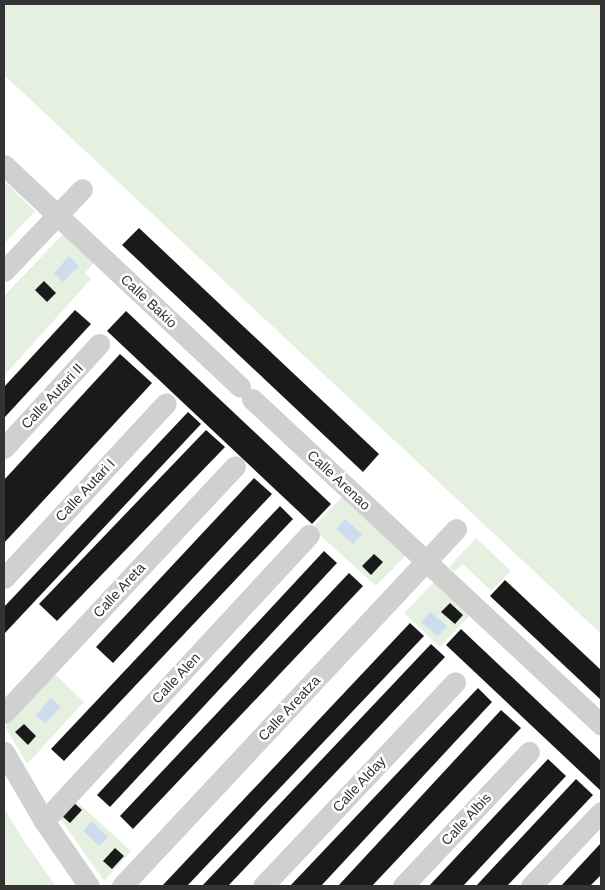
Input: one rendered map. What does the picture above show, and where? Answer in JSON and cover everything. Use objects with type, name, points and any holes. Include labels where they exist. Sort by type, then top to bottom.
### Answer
[{"type":"street","name":"Calle Bakio","points":[[4,165],[246,393]]},
{"type":"street","points":[[4,271],[82,190]]},
{"type":"street","name":"Calle Autari II","points":[[4,448],[99,344]]},
{"type":"street","name":"Calle Arenao","points":[[246,393],[601,726]]},
{"type":"street","name":"Calle Autari I","points":[[4,578],[166,403]]},
{"type":"street","name":"Calle Areta","points":[[4,712],[235,466]]},
{"type":"street","name":"Calle Areatza","points":[[122,886],[456,529]]},
{"type":"street","name":"Calle Alen","points":[[44,821],[309,535]]},
{"type":"street","name":"Calle Alday","points":[[263,886],[455,682]]},
{"type":"street","points":[[4,752],[44,821],[89,886]]},
{"type":"street","name":"Calle Albis","points":[[403,886],[530,752]]},
{"type":"street","points":[[531,886],[601,812]]},
{"type":"green space","points":[[4,4],[601,4],[601,634],[4,75]]},
{"type":"green space","points":[[4,181],[35,211],[4,244]]},
{"type":"green space","points":[[63,234],[94,263],[85,273],[91,279],[4,376],[4,296]]},
{"type":"green space","points":[[343,496],[406,555],[376,586],[312,528]]},
{"type":"green space","points":[[476,538],[511,571],[491,591],[463,564],[454,572],[449,567]]},
{"type":"green space","points":[[434,582],[470,615],[440,647],[404,613]]},
{"type":"green space","points":[[55,674],[84,702],[27,764],[5,726]]},
{"type":"green space","points":[[73,798],[131,851],[104,881],[57,814]]},
{"type":"green space","points":[[4,808],[24,841],[56,886],[4,886]]},
{"type":"water","points":[[69,256],[79,266],[63,282],[54,273]]},
{"type":"water","points":[[345,519],[362,534],[353,544],[336,529]]},
{"type":"water","points":[[430,612],[447,626],[438,636],[421,622]]},
{"type":"water","points":[[51,698],[61,707],[45,723],[36,715]]},
{"type":"water","points":[[92,821],[108,837],[99,846],[83,831]]},
{"type":"building","points":[[139,228],[379,454],[363,472],[122,245]]},
{"type":"building","points":[[44,281],[56,293],[47,302],[35,290]]},
{"type":"building","points":[[75,310],[91,324],[4,418],[4,387]]},
{"type":"building","points":[[126,311],[331,504],[312,524],[107,331]]},
{"type":"building","points":[[120,354],[152,383],[4,543],[4,480]]},
{"type":"building","points":[[188,412],[201,424],[4,634],[4,607]]},
{"type":"building","points":[[206,430],[225,447],[57,621],[39,604]]},
{"type":"building","points":[[254,478],[272,494],[113,663],[96,647]]},
{"type":"building","points":[[280,506],[293,519],[64,761],[51,749]]},
{"type":"building","points":[[324,551],[337,563],[110,807],[97,795]]},
{"type":"building","points":[[374,554],[383,562],[371,575],[362,566]]},
{"type":"building","points":[[349,573],[363,586],[133,829],[120,816]]},
{"type":"building","points":[[505,580],[601,670],[601,700],[490,596]]},
{"type":"building","points":[[450,603],[463,615],[455,624],[441,612]]},
{"type":"building","points":[[410,623],[424,636],[187,886],[162,886]]},
{"type":"building","points":[[461,629],[601,761],[601,791],[446,645]]},
{"type":"building","points":[[431,644],[445,657],[228,886],[202,886]]},
{"type":"building","points":[[478,688],[492,702],[321,886],[290,886]]},
{"type":"building","points":[[501,710],[521,728],[372,886],[338,886]]},
{"type":"building","points":[[24,724],[36,736],[28,745],[15,732]]},
{"type":"building","points":[[548,759],[566,776],[463,886],[429,886]]},
{"type":"building","points":[[576,779],[593,795],[507,886],[476,886]]},
{"type":"building","points":[[73,802],[82,810],[70,823],[61,815]]},
{"type":"building","points":[[601,843],[601,875],[590,886],[561,886]]},
{"type":"building","points":[[115,848],[124,856],[112,869],[103,861]]}]
